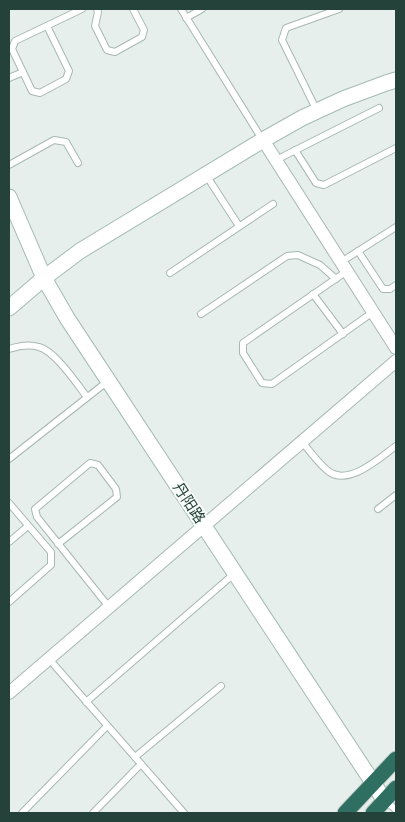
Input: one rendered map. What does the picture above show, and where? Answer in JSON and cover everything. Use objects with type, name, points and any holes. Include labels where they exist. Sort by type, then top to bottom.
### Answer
[{"type":"highway","points":[[345,813],[396,759]]},
{"type":"highway","points":[[373,813],[391,805],[396,788]]},
{"type":"main road","points":[[9,308],[80,251],[263,140],[316,111],[396,80]]},
{"type":"main road","name":"丹阳路","points":[[9,197],[44,278],[67,318],[374,783],[391,805]]},
{"type":"street","points":[[263,140],[396,348]]},
{"type":"street","points":[[9,693],[396,361]]},
{"type":"lane","points":[[47,26],[69,71],[66,79],[40,93],[32,91],[12,49],[15,41],[82,9]]},
{"type":"lane","points":[[97,9],[95,26],[107,50],[115,52],[142,37],[144,30],[133,9]]},
{"type":"lane","points":[[181,9],[263,140]]},
{"type":"lane","points":[[186,18],[202,9]]},
{"type":"lane","points":[[316,111],[282,40],[286,28],[338,9]]},
{"type":"lane","points":[[9,78],[23,72]]},
{"type":"lane","points":[[275,160],[380,108]]},
{"type":"lane","points":[[9,165],[54,140],[66,142],[78,163]]},
{"type":"lane","points":[[295,150],[316,183],[324,185],[396,148]]},
{"type":"lane","points":[[206,175],[239,226]]},
{"type":"lane","points":[[170,273],[273,204]]},
{"type":"lane","points":[[373,312],[272,384],[262,383],[243,353],[243,343],[336,279],[344,266],[358,251],[396,227]]},
{"type":"lane","points":[[358,251],[383,289],[390,289],[396,285]]},
{"type":"lane","points":[[201,314],[286,256],[298,255],[320,265],[336,279]]},
{"type":"lane","points":[[313,294],[343,334]]},
{"type":"lane","points":[[9,350],[19,346],[39,347],[52,354],[87,397]]},
{"type":"lane","points":[[9,459],[108,380]]},
{"type":"lane","points":[[302,442],[327,470],[334,475],[343,476],[361,470],[396,446]]},
{"type":"lane","points":[[58,544],[117,497],[116,489],[98,465],[90,464],[35,509],[37,517],[58,544],[109,607]]},
{"type":"lane","points":[[378,509],[396,495]]},
{"type":"lane","points":[[9,503],[51,552],[51,565],[9,602]]},
{"type":"lane","points":[[9,542],[28,526]]},
{"type":"lane","points":[[86,702],[235,573]]},
{"type":"lane","points":[[49,659],[184,813]]},
{"type":"lane","points":[[135,757],[220,686]]},
{"type":"lane","points":[[22,813],[108,726]]},
{"type":"lane","points":[[93,813],[141,764]]}]
